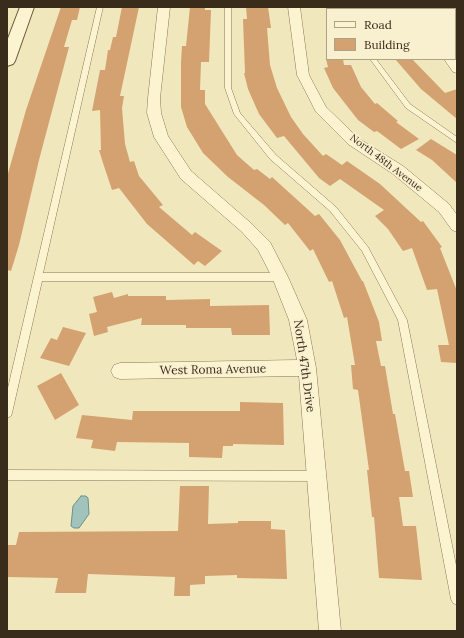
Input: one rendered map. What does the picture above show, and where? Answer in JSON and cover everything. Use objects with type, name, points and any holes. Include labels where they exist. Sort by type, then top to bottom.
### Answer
[{"type":"street","points":[[7,61],[27,7]]},
{"type":"street","name":"North 47th Drive","points":[[164,7],[154,98],[154,113],[161,137],[186,175],[247,228],[264,246],[280,277],[298,320],[307,368],[330,631]]},
{"type":"street","name":"North 48th Avenue","points":[[294,7],[303,75],[321,108],[353,141],[398,170],[444,208],[457,226]]},
{"type":"street","points":[[451,60],[457,68]]},
{"type":"street","name":"West Roma Avenue","points":[[120,371],[307,368]]},
{"type":"lane","points":[[7,414],[40,277],[100,7]]},
{"type":"lane","points":[[228,7],[228,88],[237,114],[273,158],[333,208],[365,249],[402,320],[457,599]]},
{"type":"lane","points":[[373,60],[408,106],[457,141]]},
{"type":"lane","points":[[40,277],[280,277]]},
{"type":"lane","points":[[7,475],[317,476]]},
{"type":"water","points":[[81,496],[86,496],[88,498],[89,514],[79,528],[74,528],[71,526],[73,506]]},
{"type":"building","points":[[61,7],[80,7],[77,20],[72,20],[64,47],[69,47],[39,160],[19,245],[11,271],[7,270],[7,177],[26,110]]},
{"type":"building","points":[[122,7],[139,7],[120,96],[124,96],[122,108],[125,144],[130,162],[134,161],[139,176],[163,205],[159,207],[192,235],[195,232],[222,251],[205,266],[198,261],[194,265],[147,224],[119,188],[112,190],[103,163],[99,150],[101,150],[100,110],[92,111],[100,70],[105,70],[108,50],[110,50],[113,37],[116,37]]},
{"type":"building","points":[[190,7],[205,7],[205,10],[211,10],[209,62],[201,62],[200,90],[205,90],[205,104],[237,155],[254,170],[257,169],[270,179],[272,177],[315,216],[319,214],[340,240],[363,281],[379,322],[382,341],[376,341],[381,366],[385,366],[405,471],[409,471],[413,497],[399,497],[403,526],[416,526],[422,580],[379,578],[374,517],[372,517],[367,470],[369,470],[358,390],[353,389],[351,365],[355,365],[347,317],[344,318],[332,281],[329,282],[313,249],[310,251],[288,223],[285,225],[264,205],[228,177],[203,153],[187,127],[181,107],[181,62],[182,46],[186,46]]},
{"type":"building","points":[[246,7],[268,7],[271,28],[267,28],[270,65],[277,88],[291,117],[303,134],[323,156],[326,154],[342,165],[347,161],[380,184],[421,222],[423,221],[442,247],[440,248],[457,291],[457,363],[441,362],[438,345],[449,345],[437,289],[427,290],[412,248],[403,251],[388,229],[375,216],[384,210],[340,179],[330,186],[319,178],[284,136],[277,138],[259,114],[248,89],[244,73],[243,19],[247,19]]},
{"type":"building","points":[[326,60],[343,60],[344,65],[351,65],[361,87],[375,104],[377,103],[398,121],[396,122],[419,139],[401,149],[377,131],[374,132],[358,120],[333,88],[324,68],[328,67]]},
{"type":"building","points":[[396,60],[413,60],[445,93],[457,89],[457,119],[421,89]]},
{"type":"building","points":[[431,139],[457,155],[457,183],[432,160],[416,150]]},
{"type":"building","points":[[112,292],[114,298],[128,294],[128,296],[166,296],[166,300],[210,299],[210,306],[269,305],[270,335],[232,335],[231,328],[186,328],[186,325],[141,325],[142,318],[107,327],[108,332],[94,336],[89,314],[97,312],[93,297]]},
{"type":"building","points":[[63,327],[86,333],[69,366],[40,358],[51,338],[57,340]]},
{"type":"building","points":[[61,373],[79,405],[55,420],[37,386]]},
{"type":"building","points":[[240,402],[283,403],[284,445],[233,444],[233,446],[223,446],[222,458],[189,457],[189,443],[117,442],[115,451],[91,448],[93,440],[76,438],[82,415],[132,420],[133,411],[240,411]]},
{"type":"building","points":[[180,486],[209,486],[208,524],[238,523],[238,521],[271,521],[271,529],[285,530],[287,579],[237,578],[237,575],[205,576],[205,584],[190,585],[190,596],[174,596],[175,577],[88,574],[86,593],[55,593],[58,578],[7,577],[7,545],[16,545],[19,532],[178,531]]}]
